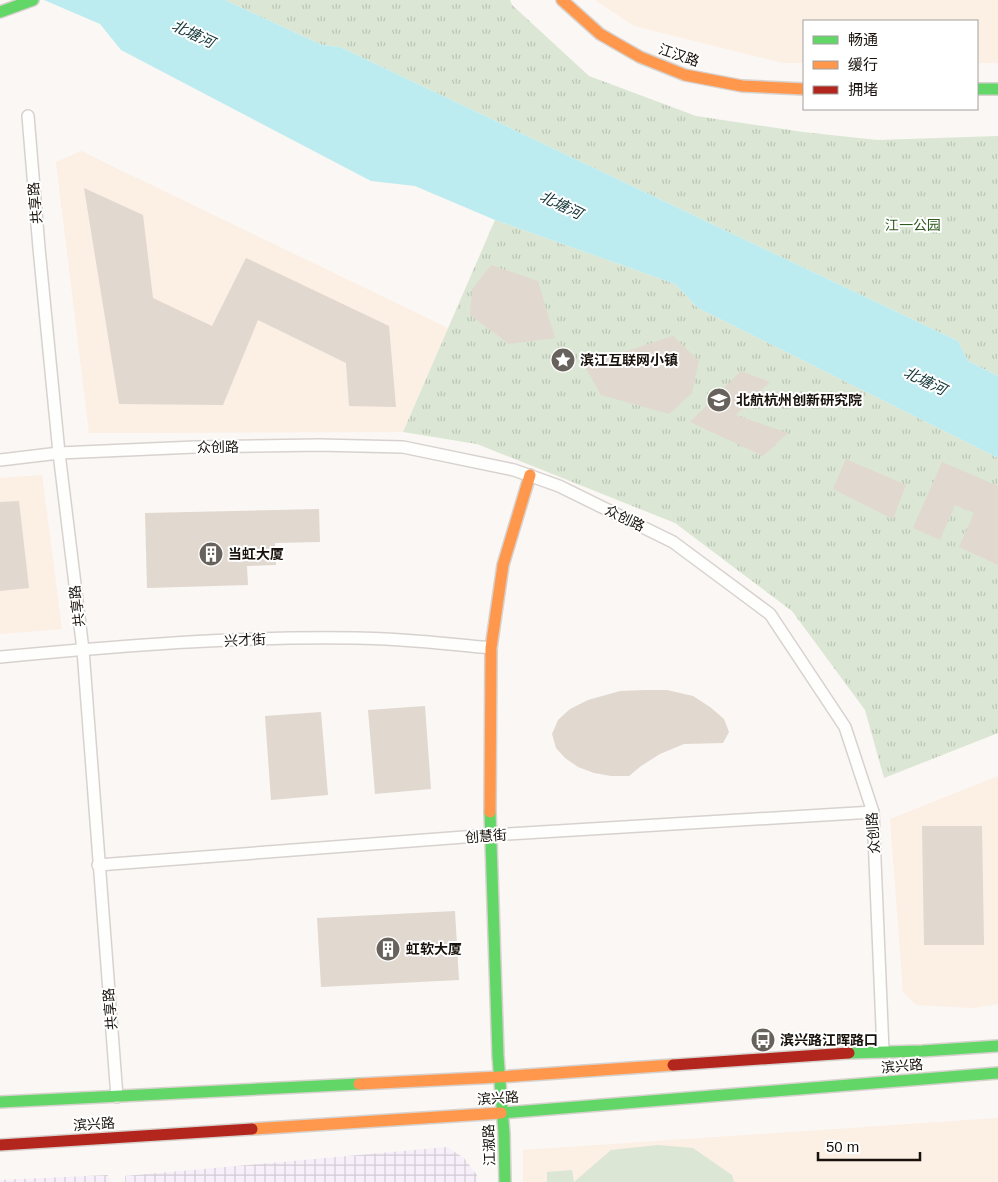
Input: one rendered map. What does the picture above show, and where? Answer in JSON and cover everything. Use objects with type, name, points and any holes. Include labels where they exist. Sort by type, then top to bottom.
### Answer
[{"type":"main road","points":[[0,12],[32,0]]},
{"type":"main road","name":"江汉路","points":[[562,0],[600,34],[640,57],[685,75],[742,86],[803,89]]},
{"type":"main road","points":[[978,89],[998,89]]},
{"type":"main road","name":"江淑路","points":[[505,1182],[499,1078],[490,835],[491,648],[503,565],[530,476]]},
{"type":"main road","name":"滨兴路","points":[[0,1102],[499,1078],[883,1051],[922,1052],[998,1046]]},
{"type":"main road","name":"滨兴路","points":[[0,1145],[502,1113],[998,1073]]},
{"type":"street","name":"共享路","points":[[28,116],[38,248],[82,650],[117,1097]]},
{"type":"street","name":"众创路","points":[[0,460],[59,453],[214,447],[319,445],[403,447],[514,470],[559,486],[673,542],[770,614],[845,727],[874,812],[883,1051]]},
{"type":"street","name":"兴才街","points":[[0,657],[82,650],[312,638],[357,638],[491,648]]},
{"type":"street","name":"创慧街","points":[[98,865],[490,835],[874,812]]},
{"type":"shaded area","points":[[595,0],[998,0],[998,63],[978,63],[978,20],[803,20],[803,63],[783,63],[634,26]]},
{"type":"shaded area","points":[[81,151],[448,328],[495,220],[403,432],[89,433],[56,162]]},
{"type":"shaded area","points":[[42,475],[62,629],[0,634],[0,478]]},
{"type":"shaded area","points":[[998,776],[998,1004],[973,1008],[916,1005],[903,992],[890,819]]},
{"type":"shaded area","points":[[998,1118],[998,1182],[523,1182],[523,1150]]},
{"type":"shaded area","points":[[447,1147],[464,1158],[477,1175],[477,1182],[125,1182],[125,1176]]},
{"type":"shaded area","points":[[108,1175],[109,1182],[0,1182],[0,1180]]},
{"type":"green space","name":"江一公园","points":[[225,0],[510,0],[512,5],[589,76],[696,116],[803,132],[877,140],[998,136],[998,376],[968,361],[958,341],[340,47],[322,45]]},
{"type":"green space","points":[[495,220],[675,284],[698,308],[998,458],[998,733],[884,778],[865,710],[792,611],[675,523],[477,444],[403,432]]},
{"type":"green space","points":[[658,1145],[693,1148],[732,1175],[734,1182],[574,1182],[611,1150]]},
{"type":"green space","points":[[572,1170],[574,1182],[547,1182],[547,1172]]},
{"type":"water","name":"北塘河","points":[[44,0],[225,0],[322,45],[340,47],[958,341],[968,361],[998,376],[998,458],[698,308],[675,284],[495,220],[415,186],[371,181],[121,50],[100,24]]},
{"type":"building","points":[[84,188],[143,215],[153,298],[212,326],[246,258],[389,326],[396,407],[349,406],[346,363],[258,320],[223,405],[119,404]]},
{"type":"building","points":[[491,265],[538,281],[555,338],[509,344],[470,315],[472,289]]},
{"type":"building","points":[[673,336],[699,361],[692,393],[669,414],[601,395],[584,365]]},
{"type":"building","points":[[741,371],[770,382],[736,415],[788,433],[763,456],[690,422]]},
{"type":"building","points":[[846,459],[906,485],[893,519],[833,489]]},
{"type":"building","points":[[942,462],[998,486],[998,565],[959,547],[974,513],[955,505],[940,540],[913,528]]},
{"type":"building","points":[[19,501],[29,588],[0,591],[0,502]]},
{"type":"building","name":"当虹大厦","points":[[319,509],[320,542],[275,543],[276,565],[247,566],[248,585],[147,588],[145,513]]},
{"type":"building","points":[[667,690],[693,696],[710,707],[724,719],[729,732],[723,743],[684,744],[660,754],[629,776],[611,776],[594,773],[578,767],[565,758],[556,748],[552,734],[558,720],[570,709],[588,700],[620,691]]},
{"type":"building","points":[[425,706],[431,789],[375,794],[368,710]]},
{"type":"building","points":[[321,712],[328,795],[271,800],[265,716]]},
{"type":"building","points":[[922,826],[982,826],[984,945],[924,945]]},
{"type":"building","name":"虹软大厦","points":[[455,911],[459,980],[321,987],[317,918]]},
{"type":"traffic: fast","points":[[0,12],[33,0]]},
{"type":"traffic: fast","points":[[978,89],[998,89]]},
{"type":"traffic: fast","points":[[490,812],[498,1056],[504,1133],[505,1182]]},
{"type":"traffic: fast","points":[[849,1053],[998,1046]]},
{"type":"traffic: fast","points":[[501,1113],[998,1073]]},
{"type":"traffic: fast","points":[[0,1102],[359,1084]]},
{"type":"traffic: slow","points":[[562,0],[600,34],[640,57],[685,75],[742,86],[803,89]]},
{"type":"traffic: slow","points":[[490,812],[491,648],[503,565],[530,475]]},
{"type":"traffic: slow","points":[[359,1084],[673,1065]]},
{"type":"traffic: slow","points":[[252,1129],[501,1113]]},
{"type":"traffic: jam","points":[[673,1065],[849,1053]]},
{"type":"traffic: jam","points":[[0,1145],[252,1129]]},
{"type":"place","name":"滨江互联网小镇","points":[[563,360]]},
{"type":"place","name":"北航杭州创新研究院","points":[[719,400]]},
{"type":"place","name":"当虹大厦","points":[[211,554]]},
{"type":"place","name":"虹软大厦","points":[[388,949]]},
{"type":"place","name":"滨兴路江晖路口","points":[[763,1040]]}]
